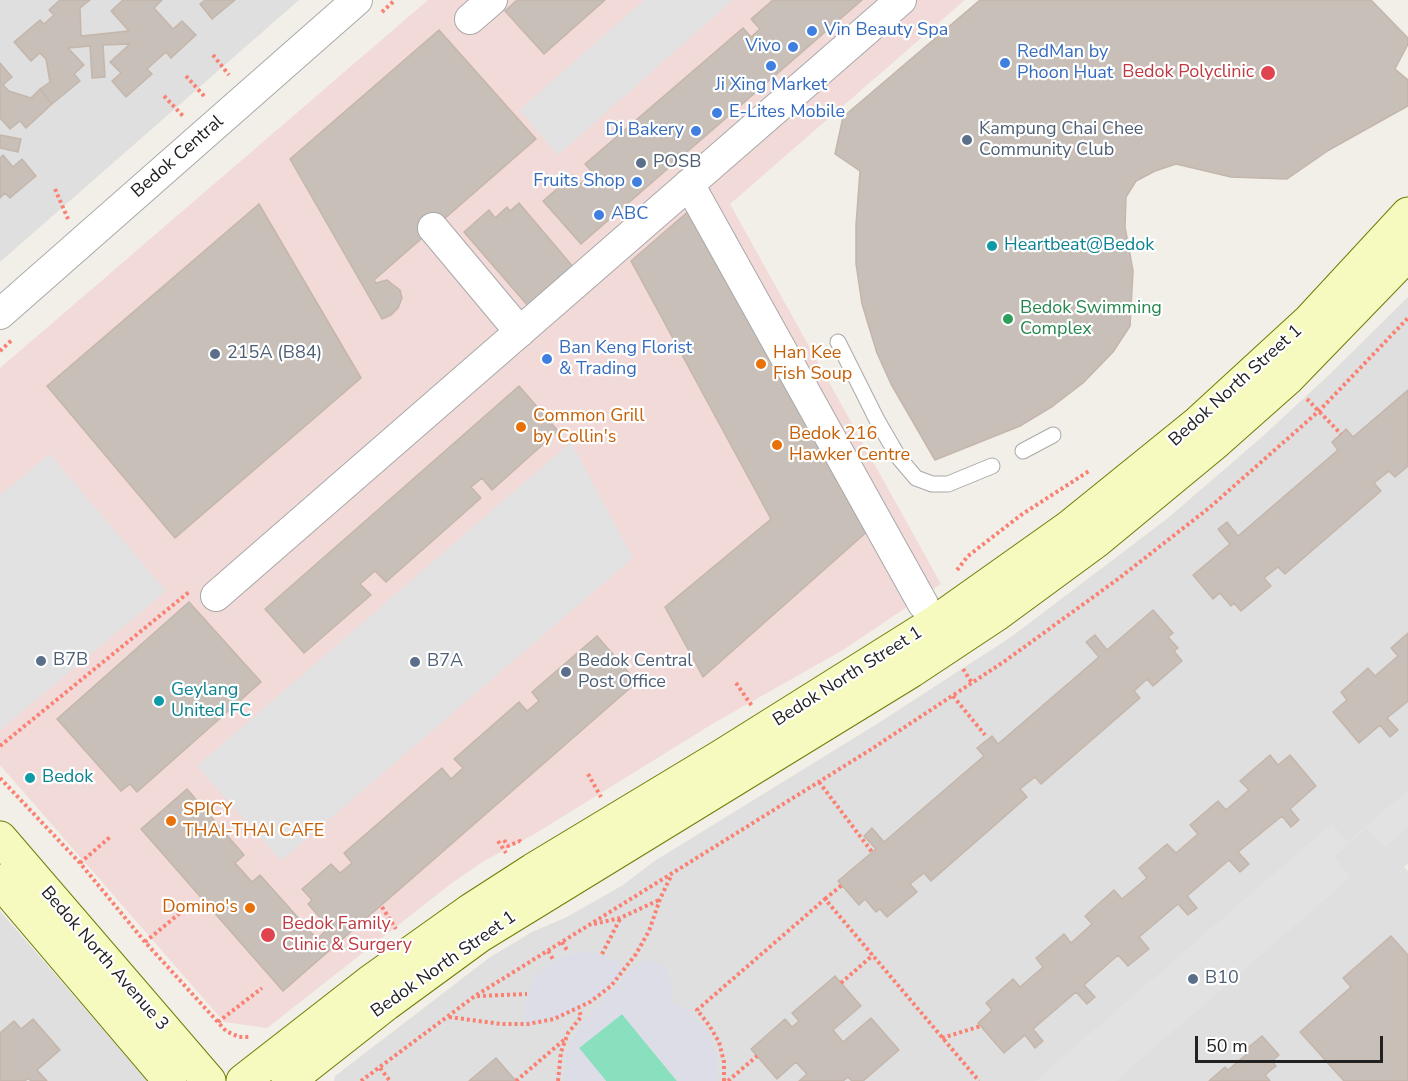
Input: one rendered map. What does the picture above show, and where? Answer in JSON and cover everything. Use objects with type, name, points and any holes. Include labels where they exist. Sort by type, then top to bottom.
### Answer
[{"type":"street","points":[[470,19],[492,0]]},
{"type":"street","points":[[205,592],[520,332],[901,0]]},
{"type":"street","name":"Bedok Central","points":[[0,314],[351,2]]},
{"type":"street","points":[[689,184],[923,604]]},
{"type":"street","name":"Bedok North Street 1","points":[[243,1081],[370,982],[471,910],[934,623],[1059,535],[1208,414],[1309,321],[1408,214]]},
{"type":"street","points":[[433,228],[520,332]]},
{"type":"street","name":"Bedok North Street 1","points":[[288,1081],[386,1004],[479,936],[911,671],[997,614],[1095,542],[1216,442],[1287,379],[1408,254]]},
{"type":"street","name":"Bedok North Avenue 3","points":[[0,838],[208,1081]]},
{"type":"street","name":"Bedok North Avenue 3","points":[[0,881],[170,1081]]},
{"type":"lane","points":[[838,342],[877,420],[899,458],[916,478],[928,484],[942,485],[992,466]]},
{"type":"lane","points":[[1023,452],[1053,435]]},
{"type":"path","points":[[213,55],[229,75]]},
{"type":"path","points":[[186,76],[205,97]]},
{"type":"path","points":[[164,96],[183,116]]},
{"type":"path","points":[[55,189],[69,220]]},
{"type":"path","points":[[361,1081],[476,996],[671,876],[952,696],[1005,661],[1137,565],[1209,508],[1319,411],[1408,318]]},
{"type":"path","points":[[1287,379],[1341,434]]},
{"type":"path","points":[[954,575],[968,556],[1022,515],[1095,468]]},
{"type":"path","points":[[0,746],[205,592]]},
{"type":"path","points":[[736,683],[756,711]]},
{"type":"path","points":[[952,696],[985,735]]},
{"type":"path","points":[[588,774],[602,800]]},
{"type":"path","points":[[0,778],[80,863],[145,942],[225,1031],[238,1037],[262,1034]]},
{"type":"path","points":[[819,782],[872,852]]},
{"type":"path","points":[[80,863],[110,837]]},
{"type":"path","points":[[498,841],[503,849]]},
{"type":"path","points":[[448,1017],[501,1024],[528,1024],[554,1019],[579,1009],[601,994],[629,966],[649,931],[671,876]]},
{"type":"path","points":[[726,1081],[719,1042],[697,1010],[842,885]]},
{"type":"path","points":[[592,924],[620,918],[660,899]]},
{"type":"path","points":[[825,899],[979,1081]]},
{"type":"path","points":[[382,907],[390,921]]},
{"type":"path","points":[[145,942],[180,913]]},
{"type":"path","points":[[602,954],[620,918]]},
{"type":"path","points":[[398,932],[406,926]]},
{"type":"path","points":[[562,942],[567,950]]},
{"type":"path","points":[[548,951],[554,961]]},
{"type":"path","points":[[841,983],[873,955]]},
{"type":"path","points":[[218,1022],[262,988]]},
{"type":"path","points":[[476,996],[527,994]]},
{"type":"path","points":[[560,1079],[559,1058],[566,1039],[581,1017],[579,1009]]},
{"type":"path","points":[[942,1038],[981,1026]]},
{"type":"path","points":[[516,1081],[566,1039]]},
{"type":"path","points":[[726,1081],[757,1056]]},
{"type":"path","points":[[380,1068],[390,1081]]},
{"type":"shaded area","points":[[0,0],[299,0],[0,262]]},
{"type":"shaded area","points":[[428,0],[965,0],[730,204],[941,584],[843,650],[714,723],[533,835],[484,861],[452,883],[267,1028],[224,1022],[0,765],[0,368]]},
{"type":"shaded area","points":[[644,0],[733,0],[558,155],[519,110]]},
{"type":"shaded area","points":[[1408,297],[1408,864],[1404,867],[1408,871],[1408,1081],[334,1081],[335,1076],[489,958],[532,932],[567,917],[623,885],[653,862],[880,722],[1011,637],[1168,518],[1263,436]]},
{"type":"shaded area","name":"B7A","points":[[571,442],[633,558],[281,861],[197,766]]},
{"type":"shaded area","name":"B7B","points":[[50,454],[166,591],[0,730],[0,495]]},
{"type":"shaded area","name":"B10","points":[[1408,790],[1408,827],[1385,847],[1367,828],[1334,857],[1351,877],[1116,1081],[1035,1081],[1332,823],[1348,842]]},
{"type":"shaded area","points":[[0,911],[148,1081],[0,1081]]},
{"type":"shaded area","points":[[582,952],[602,954],[615,960],[626,969],[601,994],[579,1009],[554,1019],[525,1024],[526,999],[535,977],[558,958]]},
{"type":"shaded area","points":[[648,960],[658,962],[666,968],[670,977],[672,1001],[693,1015],[709,1034],[717,1057],[718,1081],[677,1081],[622,1014],[579,1048],[606,1081],[564,1081],[566,1052],[578,1028],[633,967]]},
{"type":"green space","points":[[622,1014],[677,1081],[606,1081],[579,1048]]},
{"type":"building","points":[[60,0],[90,0],[80,8],[81,36],[129,31],[111,11],[123,0],[162,0],[154,8],[173,29],[182,21],[196,35],[171,58],[166,52],[147,69],[152,74],[126,97],[112,81],[121,73],[110,62],[130,44],[103,45],[105,77],[92,78],[90,46],[68,48],[84,65],[74,74],[80,81],[52,104],[40,89],[50,82],[46,59],[40,53],[31,61],[14,42],[40,20],[44,24],[54,15],[49,10]]},
{"type":"building","points":[[205,0],[235,0],[212,19],[200,4]]},
{"type":"building","points":[[517,0],[605,0],[544,54],[505,11]]},
{"type":"building","points":[[773,0],[862,0],[581,244],[543,201],[573,175],[580,184],[593,173],[585,164],[743,28],[751,37],[760,29],[751,19]]},
{"type":"building","name":"Heartbeat@Bedok","points":[[980,0],[1371,0],[1408,38],[1408,44],[1395,69],[1408,80],[1408,106],[1329,150],[1287,179],[1231,177],[1176,164],[1136,181],[1126,197],[1125,227],[1133,271],[1130,326],[1113,352],[1083,383],[1053,406],[1020,426],[935,460],[891,384],[877,353],[862,304],[856,264],[860,171],[835,154],[843,117]]},
{"type":"building","points":[[439,30],[536,139],[374,280],[376,283],[387,280],[400,290],[402,298],[398,308],[391,315],[382,319],[290,159]]},
{"type":"building","points":[[0,63],[12,77],[3,85],[9,91],[31,98],[40,89],[52,104],[26,128],[20,121],[10,129],[0,118]]},
{"type":"building","points":[[0,135],[21,139],[18,152],[0,148]]},
{"type":"building","points":[[3,155],[13,167],[22,159],[36,176],[10,198],[5,193],[0,198],[0,158]]},
{"type":"building","points":[[519,203],[574,268],[529,307],[464,232],[489,210],[495,218],[507,207],[510,211]]},
{"type":"building","name":"215A (B84)","points":[[259,204],[361,378],[175,538],[47,386]]},
{"type":"building","name":"Bedok 216 Hawker Centre","points":[[691,209],[869,530],[703,677],[665,607],[771,519],[631,261]]},
{"type":"building","points":[[519,386],[558,431],[492,490],[482,478],[471,487],[481,498],[386,582],[375,571],[360,584],[371,595],[304,653],[265,609]]},
{"type":"building","points":[[1408,390],[1408,466],[1395,477],[1389,471],[1374,483],[1381,491],[1285,574],[1278,567],[1264,578],[1271,586],[1241,611],[1234,603],[1231,606],[1220,593],[1213,599],[1193,575],[1230,544],[1218,529],[1227,522],[1238,536],[1338,450],[1332,442],[1346,429],[1353,437]]},
{"type":"building","name":"Geylang United FC","points":[[189,602],[261,682],[137,792],[130,784],[121,791],[57,719]]},
{"type":"building","points":[[1153,610],[1173,633],[1168,637],[1178,648],[1174,651],[1182,661],[1153,686],[1147,679],[1134,691],[1140,698],[1041,784],[1035,777],[1020,789],[1027,797],[931,881],[924,873],[910,884],[917,892],[887,917],[880,909],[876,912],[865,899],[859,905],[838,881],[876,849],[864,836],[872,828],[884,842],[984,756],[977,748],[992,736],[998,744],[1099,657],[1086,642],[1095,635],[1107,650]]},
{"type":"building","points":[[1408,633],[1408,701],[1387,718],[1398,730],[1390,737],[1380,725],[1359,743],[1333,712],[1347,700],[1341,692],[1368,668],[1375,676],[1398,656],[1391,648]]},
{"type":"building","points":[[597,636],[637,682],[283,991],[141,829],[187,789],[244,855],[235,863],[252,882],[260,875],[317,939],[329,928],[308,904],[312,900],[302,889],[331,864],[340,873],[352,863],[344,853],[442,768],[451,779],[463,768],[454,759],[519,702],[527,711],[539,701],[532,692]]},
{"type":"building","points":[[1270,755],[1278,765],[1290,755],[1316,786],[1290,809],[1299,820],[1291,827],[1282,816],[1238,852],[1249,864],[1240,872],[1229,860],[1187,896],[1197,908],[1188,915],[1178,904],[1139,937],[1149,949],[1128,966],[1118,955],[1084,985],[1095,997],[1087,1004],[1076,992],[1033,1029],[1043,1041],[1035,1048],[1025,1035],[1004,1053],[978,1023],[992,1010],[986,1003],[1013,979],[1020,987],[1043,967],[1036,958],[1064,934],[1071,943],[1092,924],[1085,916],[1114,890],[1122,899],[1147,878],[1139,868],[1167,844],[1176,853],[1198,834],[1190,825],[1218,801],[1226,810],[1249,790],[1240,781]]},
{"type":"building","points":[[1391,936],[1408,955],[1408,1081],[1344,1081],[1300,1032],[1351,987],[1343,978]]},
{"type":"building","points":[[835,976],[861,1006],[833,1030],[843,1042],[871,1018],[899,1050],[863,1081],[852,1081],[848,1077],[843,1081],[799,1081],[807,1074],[796,1062],[777,1079],[751,1049],[785,1019],[792,1027],[799,1021],[792,1013]]},
{"type":"building","points":[[33,1019],[60,1050],[37,1070],[47,1081],[31,1081],[28,1078],[25,1081],[0,1081],[0,1033],[14,1021],[21,1029]]},
{"type":"building","points":[[1262,1036],[1279,1055],[1272,1061],[1276,1066],[1265,1075],[1270,1081],[1209,1081],[1225,1067],[1228,1070],[1247,1054],[1244,1051]]},
{"type":"building","points":[[496,1058],[516,1081],[469,1081]]},
{"type":"place","name":"Vin Beauty Spa","points":[[812,31]]},
{"type":"place","name":"Vivo","points":[[793,47]]},
{"type":"place","name":"RedMan by Phoon Huat","points":[[1005,63]]},
{"type":"place","name":"Ji Xing Market","points":[[771,66]]},
{"type":"place","name":"Bedok Polyclinic","points":[[1268,73]]},
{"type":"place","name":"E-Lites Mobile","points":[[717,113]]},
{"type":"place","name":"Di Bakery","points":[[696,131]]},
{"type":"place","name":"Kampung Chai Chee Community Club","points":[[967,140]]},
{"type":"place","name":"POSB","points":[[641,163]]},
{"type":"place","name":"Fruits Shop","points":[[637,182]]},
{"type":"place","name":"ABC","points":[[599,215]]},
{"type":"place","name":"Heartbeat@Bedok","points":[[992,246]]},
{"type":"place","name":"Bedok Swimming Complex","points":[[1008,319]]},
{"type":"place","name":"215A (B84)","points":[[215,354]]},
{"type":"place","name":"Ban Keng Florist & Trading","points":[[547,359]]},
{"type":"place","name":"Han Kee Fish Soup","points":[[761,364]]},
{"type":"place","name":"Common Grill by Collin's","points":[[521,427]]},
{"type":"place","name":"Bedok 216 Hawker Centre","points":[[777,445]]},
{"type":"place","name":"B7B","points":[[41,661]]},
{"type":"place","name":"B7A","points":[[415,662]]},
{"type":"place","name":"Bedok Central Post Office","points":[[566,672]]},
{"type":"place","name":"Geylang United FC","points":[[159,701]]},
{"type":"place","name":"Bedok","points":[[30,778]]},
{"type":"place","name":"SPICY THAI-THAI CAFE","points":[[171,821]]},
{"type":"place","name":"Domino's","points":[[250,908]]},
{"type":"place","name":"Bedok Family Clinic & Surgery","points":[[268,935]]},
{"type":"place","name":"B10","points":[[1193,979]]}]
